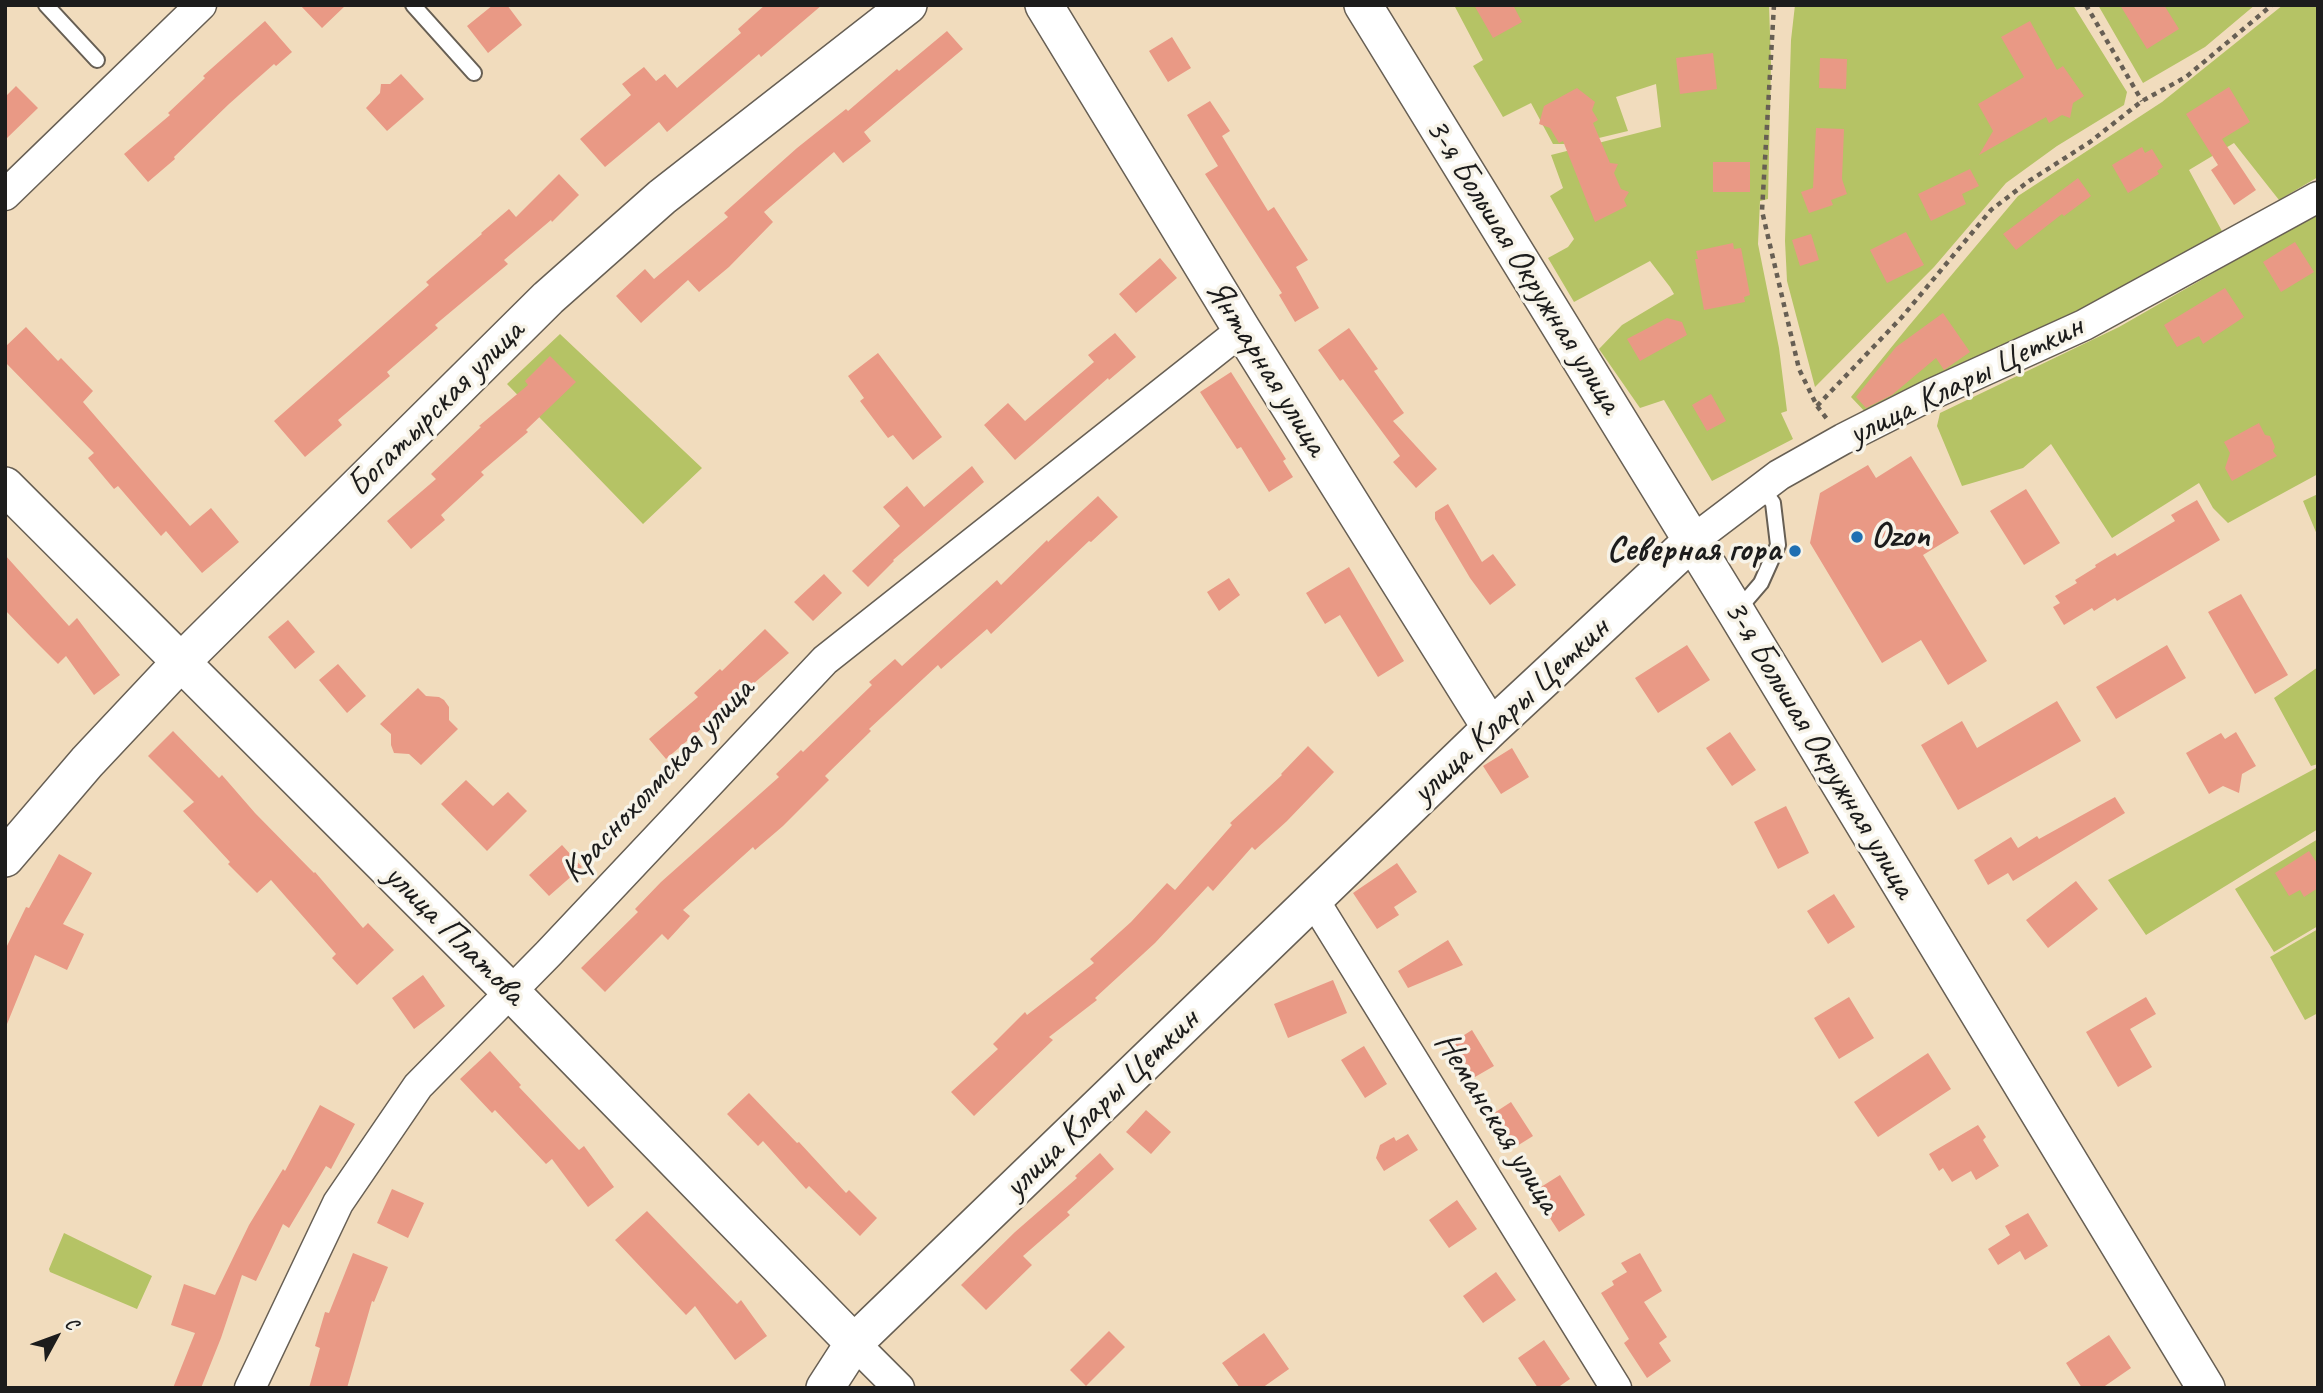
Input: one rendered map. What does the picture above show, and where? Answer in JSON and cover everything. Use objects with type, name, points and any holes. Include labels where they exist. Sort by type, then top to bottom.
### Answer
[{"type":"street","points":[[5,195],[201,5]]},
{"type":"street","name":"Богатырская улица","points":[[5,858],[87,762],[181,662],[548,298],[662,197],[908,5]]},
{"type":"street","name":"Янтарная улица","points":[[1044,5],[1242,330],[1491,728]]},
{"type":"street","name":"3-я Большая Окружная улица","points":[[1363,5],[1736,612],[2206,1388]]},
{"type":"street","name":"улица Клары Цеткин","points":[[825,1388],[854,1343],[1491,728],[1692,541],[1779,475],[1843,439],[1932,394],[2084,325],[2318,197]]},
{"type":"street","name":"Краснохолмская улица","points":[[250,1388],[338,1203],[418,1086],[557,944],[825,660],[1242,330]]},
{"type":"street","name":"улица Платова","points":[[5,486],[510,991],[899,1388]]},
{"type":"street","name":"Неманская улица","points":[[1313,899],[1616,1388]]},
{"type":"lane","points":[[46,5],[97,60]]},
{"type":"lane","points":[[413,5],[474,73]]},
{"type":"lane","points":[[1736,612],[1761,583],[1778,545],[1773,503],[1762,488]]},
{"type":"path","points":[[1774,5],[1762,212],[1799,369],[1817,406],[1902,317],[1991,210],[2029,181],[2090,142],[2142,101],[2186,77],[2272,5]]},
{"type":"path","points":[[2086,5],[2142,101]]},
{"type":"green space","points":[[1454,5],[1769,5],[1771,63],[1768,199],[1760,201],[1758,244],[1779,348],[1787,411],[1781,413],[1793,439],[1712,481],[1664,400],[1640,408],[1599,349],[1622,325],[1674,294],[1670,287],[1650,261],[1574,302],[1548,258],[1568,247],[1574,239],[1550,196],[1563,188],[1551,155],[1661,127],[1656,84],[1616,97],[1628,131],[1574,144],[1553,144],[1531,103],[1503,117],[1473,66],[1483,60]]},
{"type":"green space","points":[[1795,5],[2073,5],[2127,92],[2124,105],[2057,146],[2006,183],[1934,267],[1815,387],[1787,281],[1785,241],[1791,40]]},
{"type":"green space","points":[[2098,5],[2255,5],[2205,47],[2143,83]]},
{"type":"green space","points":[[2283,5],[2318,5],[2318,177],[2279,200],[2234,143],[2189,170],[2223,233],[2169,265],[1869,416],[1851,397],[2018,196],[2162,102]]},
{"type":"green space","points":[[2318,213],[2318,474],[2228,523],[2213,508],[2199,483],[2112,538],[2051,444],[2023,468],[1962,486],[1937,426],[1940,413],[2119,327]]},
{"type":"green space","points":[[560,334],[702,468],[643,524],[507,384]]},
{"type":"green space","points":[[2318,494],[2318,537],[2303,501]]},
{"type":"green space","points":[[2318,667],[2318,764],[2311,766],[2274,698]]},
{"type":"green space","points":[[2318,767],[2318,829],[2146,935],[2108,880]]},
{"type":"green space","points":[[2318,839],[2318,926],[2274,952],[2235,889]]},
{"type":"green space","points":[[2318,929],[2318,1013],[2305,1020],[2270,957]]},
{"type":"green space","points":[[64,1233],[152,1276],[137,1309],[50,1272]]},
{"type":"building","points":[[300,5],[346,5],[322,28]]},
{"type":"building","points":[[493,5],[507,5],[522,25],[488,53],[467,26]]},
{"type":"building","points":[[765,5],[822,5],[667,132],[659,122],[605,167],[580,139],[631,95],[622,84],[644,67],[656,81],[665,74],[677,88],[741,33],[738,29]]},
{"type":"building","points":[[1474,5],[1513,5],[1522,22],[1493,38]]},
{"type":"building","points":[[2120,5],[2164,5],[2179,29],[2147,49]]},
{"type":"building","points":[[265,21],[292,52],[276,66],[274,64],[229,104],[174,157],[175,159],[148,182],[124,154],[170,115],[168,113],[205,78],[203,76]]},
{"type":"building","points":[[2030,21],[2057,70],[2063,66],[2084,96],[2073,103],[2070,118],[2062,115],[2049,123],[2046,117],[1979,155],[1993,131],[1978,104],[2024,77],[2001,37]]},
{"type":"building","points":[[947,31],[963,49],[864,132],[871,141],[843,163],[834,152],[764,212],[773,222],[729,267],[699,292],[688,280],[641,323],[616,296],[645,269],[654,279],[728,217],[724,213],[797,148],[846,109],[848,111]]},
{"type":"building","points":[[1172,37],[1191,68],[1168,82],[1149,51]]},
{"type":"building","points":[[1713,53],[1717,89],[1680,94],[1676,58]]},
{"type":"building","points":[[1820,58],[1847,59],[1846,89],[1819,88]]},
{"type":"building","points":[[401,74],[424,99],[387,131],[366,108],[380,93],[381,84],[390,84]]},
{"type":"building","points":[[16,86],[38,108],[5,140],[5,97]]},
{"type":"building","points":[[2229,87],[2250,122],[2222,139],[2256,190],[2234,205],[2211,170],[2218,165],[2186,114]]},
{"type":"building","points":[[1577,88],[1595,102],[1592,110],[1598,120],[1593,123],[1610,163],[1618,164],[1614,173],[1621,189],[1629,192],[1624,200],[1627,206],[1595,222],[1563,141],[1559,143],[1550,128],[1539,124],[1544,106]]},
{"type":"building","points":[[1210,101],[1230,131],[1222,136],[1268,211],[1274,207],[1308,260],[1296,267],[1319,308],[1295,322],[1279,295],[1282,293],[1205,174],[1218,166],[1187,115]]},
{"type":"building","points":[[1816,128],[1844,129],[1842,179],[1847,194],[1831,200],[1833,205],[1809,213],[1801,192],[1813,188]]},
{"type":"building","points":[[2142,147],[2145,153],[2152,149],[2163,167],[2157,171],[2159,174],[2128,193],[2112,165]]},
{"type":"building","points":[[1713,162],[1750,162],[1750,192],[1713,192]]},
{"type":"building","points":[[1970,169],[1979,186],[1962,194],[1966,204],[1931,221],[1918,194]]},
{"type":"building","points":[[559,174],[579,195],[552,222],[551,220],[504,260],[508,264],[435,325],[438,328],[387,372],[390,376],[338,420],[342,425],[305,457],[274,421],[429,285],[426,282],[481,233],[509,209],[516,217]]},
{"type":"building","points":[[2078,178],[2091,196],[2064,216],[2062,214],[2016,250],[2003,234]]},
{"type":"building","points":[[1906,232],[1924,265],[1887,283],[1870,250]]},
{"type":"building","points":[[1811,234],[1819,260],[1800,266],[1792,240]]},
{"type":"building","points":[[2295,242],[2314,272],[2281,292],[2263,262]]},
{"type":"building","points":[[1733,243],[1734,249],[1741,248],[1750,295],[1744,297],[1745,302],[1704,310],[1696,251]]},
{"type":"building","points":[[1160,258],[1177,278],[1136,313],[1119,294]]},
{"type":"building","points":[[2225,288],[2244,317],[2203,344],[2199,336],[2177,347],[2164,325]]},
{"type":"building","points":[[1943,313],[1970,352],[1944,370],[1936,358],[1892,395],[1866,408],[1856,397],[1896,347]]},
{"type":"building","points":[[1667,318],[1682,322],[1687,335],[1640,361],[1627,339]]},
{"type":"building","points":[[26,327],[58,361],[61,358],[93,391],[83,402],[190,526],[211,508],[239,542],[202,573],[166,531],[161,536],[118,486],[114,489],[88,458],[94,453],[5,362],[5,347]]},
{"type":"building","points":[[1349,328],[1378,369],[1374,371],[1404,413],[1393,421],[1437,469],[1416,488],[1393,462],[1400,456],[1318,350]]},
{"type":"building","points":[[1115,333],[1136,357],[1109,380],[1108,378],[1015,460],[984,425],[1008,403],[1025,421],[1094,362],[1088,355]]},
{"type":"building","points":[[878,353],[942,437],[913,460],[893,435],[888,438],[860,401],[864,398],[848,376]]},
{"type":"building","points":[[550,356],[576,382],[526,430],[528,432],[481,472],[484,475],[441,515],[445,520],[411,549],[387,521],[436,479],[431,474],[481,427],[479,426],[528,385],[525,381]]},
{"type":"building","points":[[1231,372],[1286,459],[1283,461],[1293,477],[1269,492],[1241,447],[1237,449],[1200,392]]},
{"type":"building","points":[[1711,394],[1726,421],[1707,431],[1692,405]]},
{"type":"building","points":[[2259,423],[2265,435],[2270,436],[2275,447],[2273,451],[2277,456],[2232,481],[2225,468],[2230,453],[2224,442]]},
{"type":"building","points":[[1911,456],[1959,533],[1923,555],[1987,661],[1948,685],[1921,640],[1882,663],[1810,543],[1820,493],[1868,465],[1876,478]]},
{"type":"building","points":[[972,466],[984,482],[893,560],[868,587],[852,571],[900,526],[883,507],[907,486],[924,507]]},
{"type":"building","points":[[2026,489],[2060,543],[2024,565],[1990,511]]},
{"type":"building","points":[[1098,496],[1118,517],[991,634],[987,629],[941,669],[938,665],[869,729],[871,731],[825,776],[829,780],[783,826],[755,850],[753,847],[683,910],[690,916],[668,940],[662,934],[605,992],[581,968],[638,912],[635,909],[661,882],[779,777],[776,774],[801,750],[803,752],[872,685],[869,682],[895,659],[902,666],[997,580],[1001,585]]},
{"type":"building","points":[[2197,500],[2220,540],[2117,601],[2115,598],[2094,611],[2092,608],[2064,625],[2053,607],[2060,603],[2055,596],[2077,583],[2075,580],[2096,567],[2095,565],[2115,553],[2117,556],[2175,521],[2171,515]]},
{"type":"building","points":[[1448,504],[1482,562],[1493,554],[1516,585],[1490,605],[1470,578],[1435,519],[1435,512]]},
{"type":"building","points":[[5,555],[69,626],[77,618],[120,675],[94,695],[66,656],[58,664],[5,610]]},
{"type":"building","points":[[1349,567],[1404,661],[1378,677],[1340,615],[1325,624],[1306,593]]},
{"type":"building","points":[[824,574],[842,593],[813,621],[794,602]]},
{"type":"building","points":[[1229,578],[1240,595],[1219,611],[1207,592]]},
{"type":"building","points":[[2241,594],[2288,675],[2255,694],[2208,612]]},
{"type":"building","points":[[288,620],[315,652],[295,669],[268,637]]},
{"type":"building","points":[[765,629],[789,653],[666,759],[649,739],[698,697],[694,693],[720,669],[722,671]]},
{"type":"building","points":[[1687,645],[1710,680],[1658,713],[1635,678]]},
{"type":"building","points":[[2167,645],[2186,678],[2116,719],[2096,687]]},
{"type":"building","points":[[338,664],[366,696],[347,713],[319,680]]},
{"type":"building","points":[[418,688],[426,696],[444,700],[449,707],[449,720],[458,729],[421,765],[409,754],[394,753],[391,734],[380,724]]},
{"type":"building","points":[[2057,701],[2081,741],[1958,810],[1921,745],[1962,721],[1977,748]]},
{"type":"building","points":[[173,731],[219,778],[222,775],[255,813],[315,872],[363,928],[368,923],[394,950],[357,985],[332,958],[336,954],[271,880],[257,893],[228,864],[230,862],[183,811],[194,802],[148,756]]},
{"type":"building","points":[[1730,732],[1756,770],[1732,786],[1706,748]]},
{"type":"building","points":[[2236,732],[2256,766],[2242,774],[2239,793],[2223,786],[2209,794],[2186,753],[2221,733],[2225,739]]},
{"type":"building","points":[[1308,746],[1334,772],[1287,821],[1255,850],[1252,847],[1213,891],[1208,886],[1155,943],[1095,998],[1097,1000],[1049,1037],[1053,1040],[974,1116],[951,1092],[998,1049],[993,1044],[1025,1012],[1027,1015],[1094,963],[1090,959],[1131,922],[1167,883],[1175,890],[1232,825],[1230,823],[1282,775]]},
{"type":"building","points":[[1512,748],[1529,777],[1501,794],[1483,766]]},
{"type":"building","points":[[466,780],[493,806],[508,792],[527,811],[487,851],[441,804]]},
{"type":"building","points":[[2115,797],[2125,813],[2013,881],[2008,873],[1988,885],[1974,860],[2011,837],[2018,848],[2037,836],[2039,839]]},
{"type":"building","points":[[1786,806],[1809,853],[1778,869],[1754,822]]},
{"type":"building","points":[[562,845],[582,867],[549,896],[529,875]]},
{"type":"building","points":[[2309,851],[2318,865],[2318,888],[2304,897],[2300,890],[2289,896],[2275,873]]},
{"type":"building","points":[[59,854],[92,873],[63,924],[84,934],[67,970],[35,955],[5,1029],[5,950],[26,907],[29,908]]},
{"type":"building","points":[[1397,863],[1417,892],[1394,907],[1399,915],[1377,929],[1353,893]]},
{"type":"building","points":[[2076,881],[2098,909],[2048,948],[2026,920]]},
{"type":"building","points":[[1834,894],[1855,927],[1828,944],[1807,911]]},
{"type":"building","points":[[1448,940],[1463,965],[1408,988],[1398,971]]},
{"type":"building","points":[[423,975],[445,1006],[414,1029],[392,998]]},
{"type":"building","points":[[1333,980],[1347,1013],[1288,1038],[1274,1004]]},
{"type":"building","points":[[1849,997],[1874,1038],[1839,1059],[1814,1018]]},
{"type":"building","points":[[2146,997],[2156,1014],[2130,1029],[2152,1067],[2118,1087],[2086,1032]]},
{"type":"building","points":[[1472,1030],[1494,1066],[1468,1081],[1447,1046]]},
{"type":"building","points":[[1364,1046],[1387,1084],[1365,1098],[1341,1060]]},
{"type":"building","points":[[490,1051],[521,1085],[519,1087],[579,1150],[584,1146],[614,1187],[588,1207],[552,1159],[546,1164],[495,1110],[492,1113],[460,1079]]},
{"type":"building","points":[[1928,1053],[1951,1089],[1878,1137],[1854,1102]]},
{"type":"building","points":[[749,1093],[846,1193],[849,1190],[877,1218],[860,1236],[809,1186],[806,1189],[763,1141],[758,1146],[727,1114]]},
{"type":"building","points":[[1511,1102],[1533,1136],[1509,1151],[1488,1117]]},
{"type":"building","points":[[320,1105],[355,1124],[331,1169],[326,1166],[289,1228],[283,1224],[256,1281],[242,1275],[201,1388],[173,1388],[195,1333],[171,1325],[184,1284],[215,1295],[249,1225],[283,1169],[285,1171]]},
{"type":"building","points":[[1146,1110],[1171,1132],[1151,1154],[1126,1132]]},
{"type":"building","points":[[1978,1125],[1986,1137],[1983,1140],[1999,1166],[1976,1180],[1971,1171],[1952,1182],[1943,1168],[1939,1171],[1929,1154]]},
{"type":"building","points":[[1408,1134],[1418,1150],[1384,1171],[1376,1158],[1380,1145],[1394,1137],[1396,1141]]},
{"type":"building","points":[[1100,1153],[1114,1169],[1067,1212],[1070,1215],[1023,1256],[1032,1265],[986,1310],[961,1285],[1015,1232],[1077,1178],[1075,1176]]},
{"type":"building","points":[[1560,1175],[1585,1215],[1559,1232],[1533,1192]]},
{"type":"building","points":[[392,1189],[424,1203],[408,1238],[377,1223]]},
{"type":"building","points":[[1457,1200],[1477,1229],[1449,1248],[1429,1220]]},
{"type":"building","points":[[647,1211],[737,1304],[741,1300],[767,1336],[735,1360],[695,1306],[686,1315],[615,1240]]},
{"type":"building","points":[[2028,1213],[2048,1246],[2025,1260],[2020,1251],[1998,1265],[1988,1249],[2010,1235],[2005,1226]]},
{"type":"building","points":[[353,1253],[388,1267],[374,1302],[372,1301],[347,1388],[309,1388],[320,1348],[315,1346],[325,1312],[329,1313]]},
{"type":"building","points":[[1640,1253],[1662,1291],[1644,1302],[1667,1337],[1659,1343],[1671,1361],[1647,1378],[1624,1343],[1629,1339],[1601,1293],[1614,1285],[1612,1281],[1627,1272],[1621,1263]]},
{"type":"building","points":[[1496,1272],[1516,1300],[1483,1323],[1463,1296]]},
{"type":"building","points":[[1109,1331],[1125,1347],[1086,1386],[1070,1370]]},
{"type":"building","points":[[1264,1333],[1289,1369],[1262,1388],[1240,1388],[1222,1363]]},
{"type":"building","points":[[2109,1335],[2131,1368],[2102,1388],[2082,1388],[2066,1363]]},
{"type":"building","points":[[1544,1340],[1570,1379],[1557,1388],[1538,1388],[1518,1358]]},
{"type":"place","name":"Ozon","points":[[1857,537]]},
{"type":"place","name":"Северная гора","points":[[1795,551]]}]
